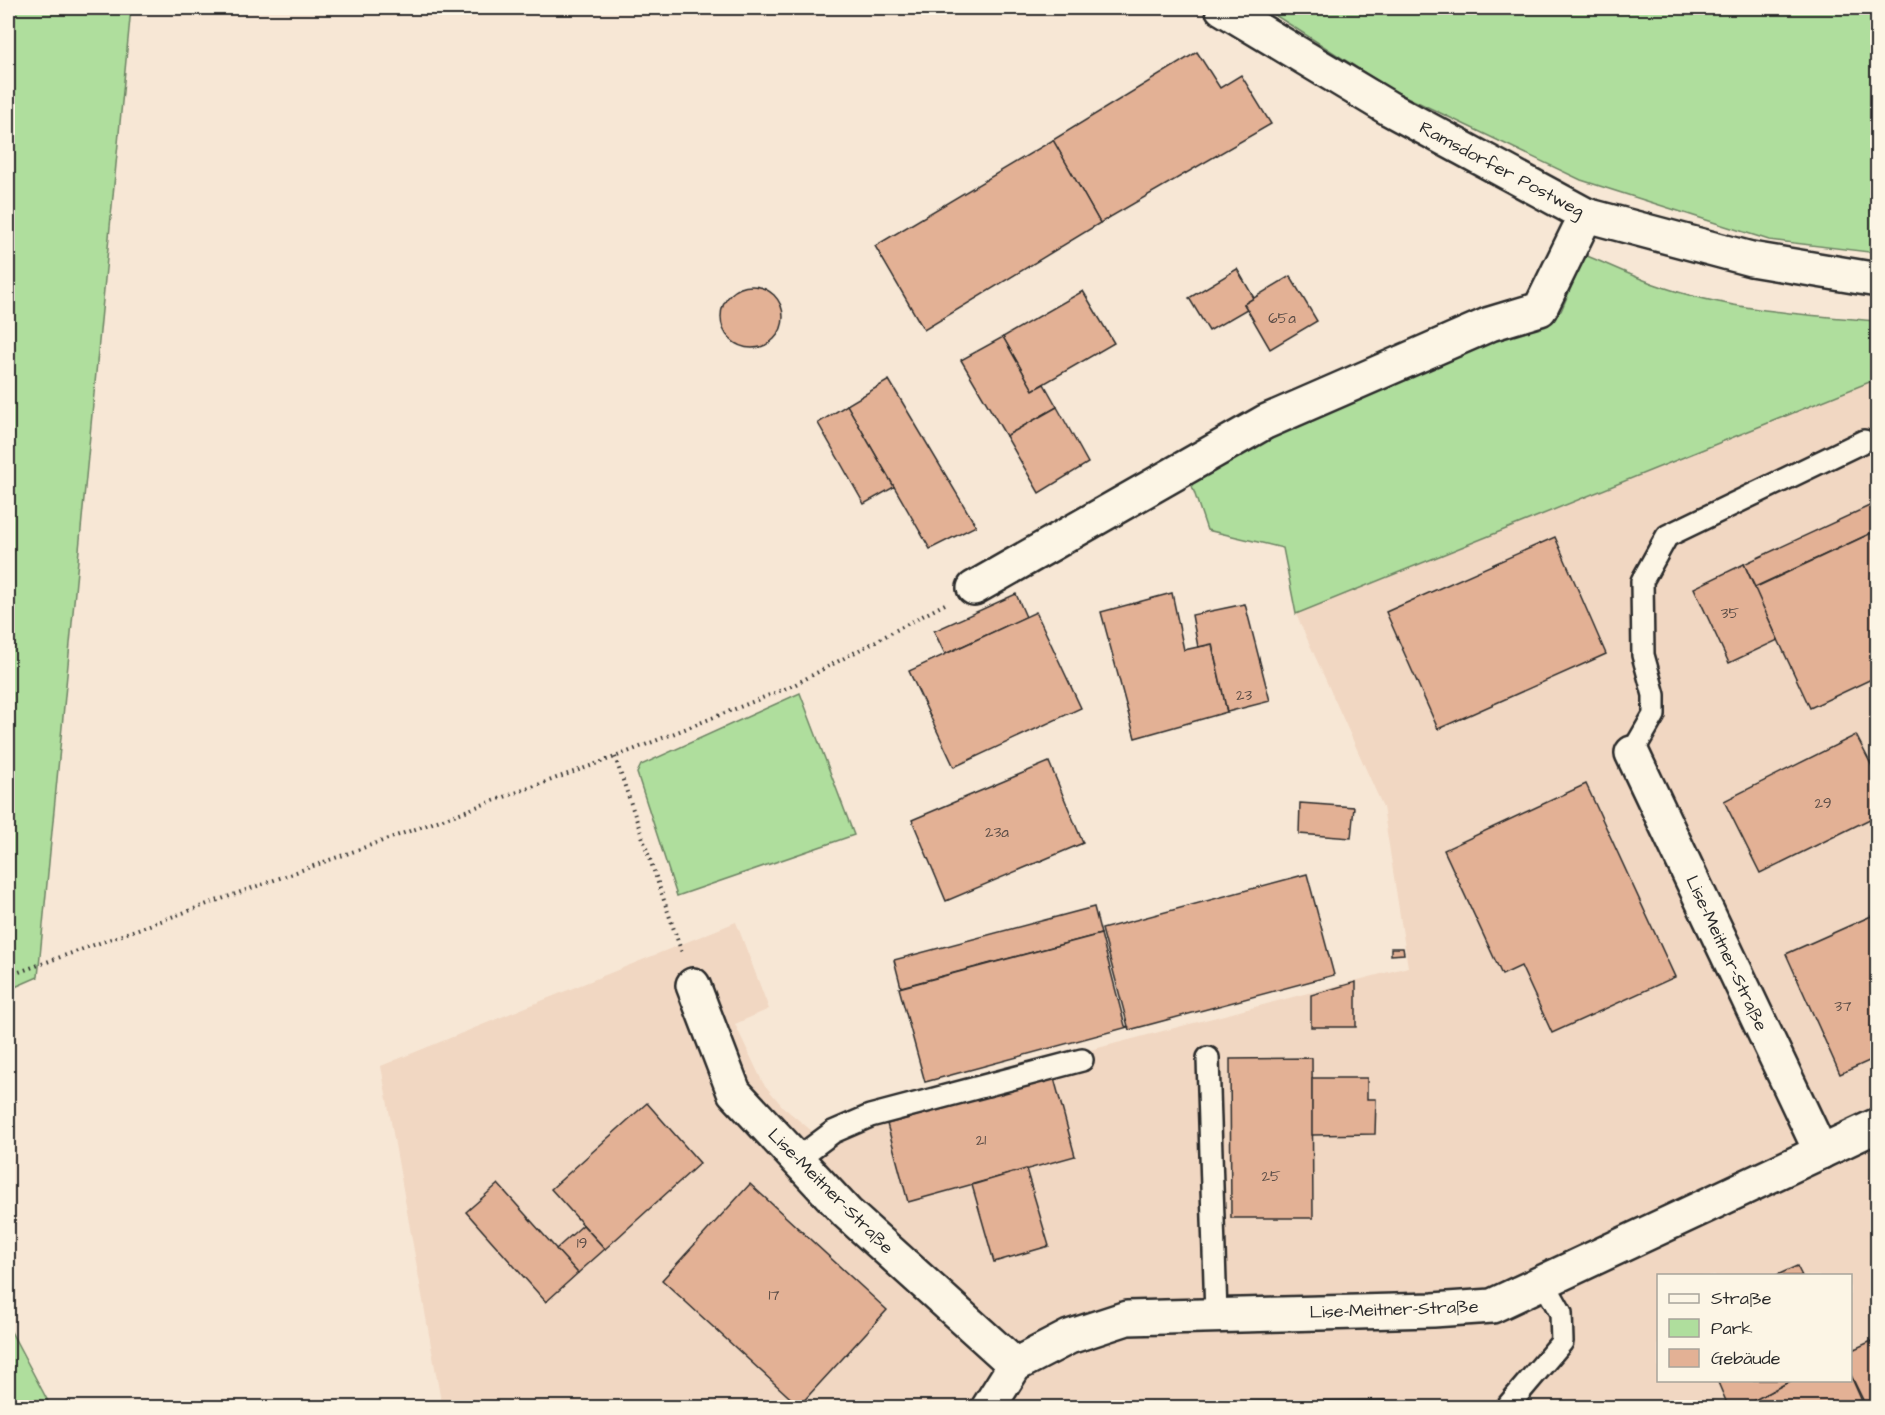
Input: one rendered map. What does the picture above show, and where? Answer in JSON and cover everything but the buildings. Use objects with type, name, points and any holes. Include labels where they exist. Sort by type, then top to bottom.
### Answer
[{"type":"street","name":"Ramsdorfer Postweg","points":[[1222,8],[1390,109],[1586,215],[1751,259],[1878,280]]},
{"type":"street","points":[[974,588],[1264,422],[1490,324],[1540,309],[1586,215]]},
{"type":"street","name":"Lise-Meitner-Straße","points":[[1632,753],[1821,1152]]},
{"type":"street","name":"Lise-Meitner-Straße","points":[[693,985],[734,1092],[847,1213],[1015,1365]]},
{"type":"street","name":"Lise-Meitner-Straße","points":[[988,1407],[1015,1365],[1069,1337],[1127,1318],[1432,1310],[1492,1306],[1878,1125]]},
{"type":"lane","points":[[1632,753],[1654,715],[1654,695],[1643,655],[1642,580],[1667,536],[1864,441]]},
{"type":"lane","points":[[1208,1058],[1216,1315]]},
{"type":"lane","points":[[797,1159],[834,1132],[870,1116],[1082,1060]]},
{"type":"lane","points":[[1506,1407],[1562,1342],[1561,1313],[1543,1281]]},
{"type":"path","points":[[8,976],[615,757],[792,686],[974,588]]},
{"type":"path","points":[[615,757],[693,985]]},
{"type":"shaded area","points":[[1877,379],[1877,1407],[442,1407],[381,1066],[736,922],[769,1009],[735,1024],[763,1083],[783,1107],[812,1131],[864,1109],[1408,967],[1383,807],[1296,614]]},
{"type":"green space","points":[[8,8],[131,8],[38,977],[8,990]]},
{"type":"green space","points":[[1264,8],[1877,8],[1877,253],[1769,240],[1581,180],[1390,89]]},
{"type":"green space","points":[[1585,255],[1657,285],[1710,300],[1766,310],[1877,321],[1877,379],[1296,614],[1283,548],[1207,530],[1188,474],[1401,373],[1561,311]]},
{"type":"green space","points":[[800,693],[854,835],[677,896],[637,773],[641,765]]},
{"type":"green space","points":[[8,1326],[51,1407],[8,1407]]}]
